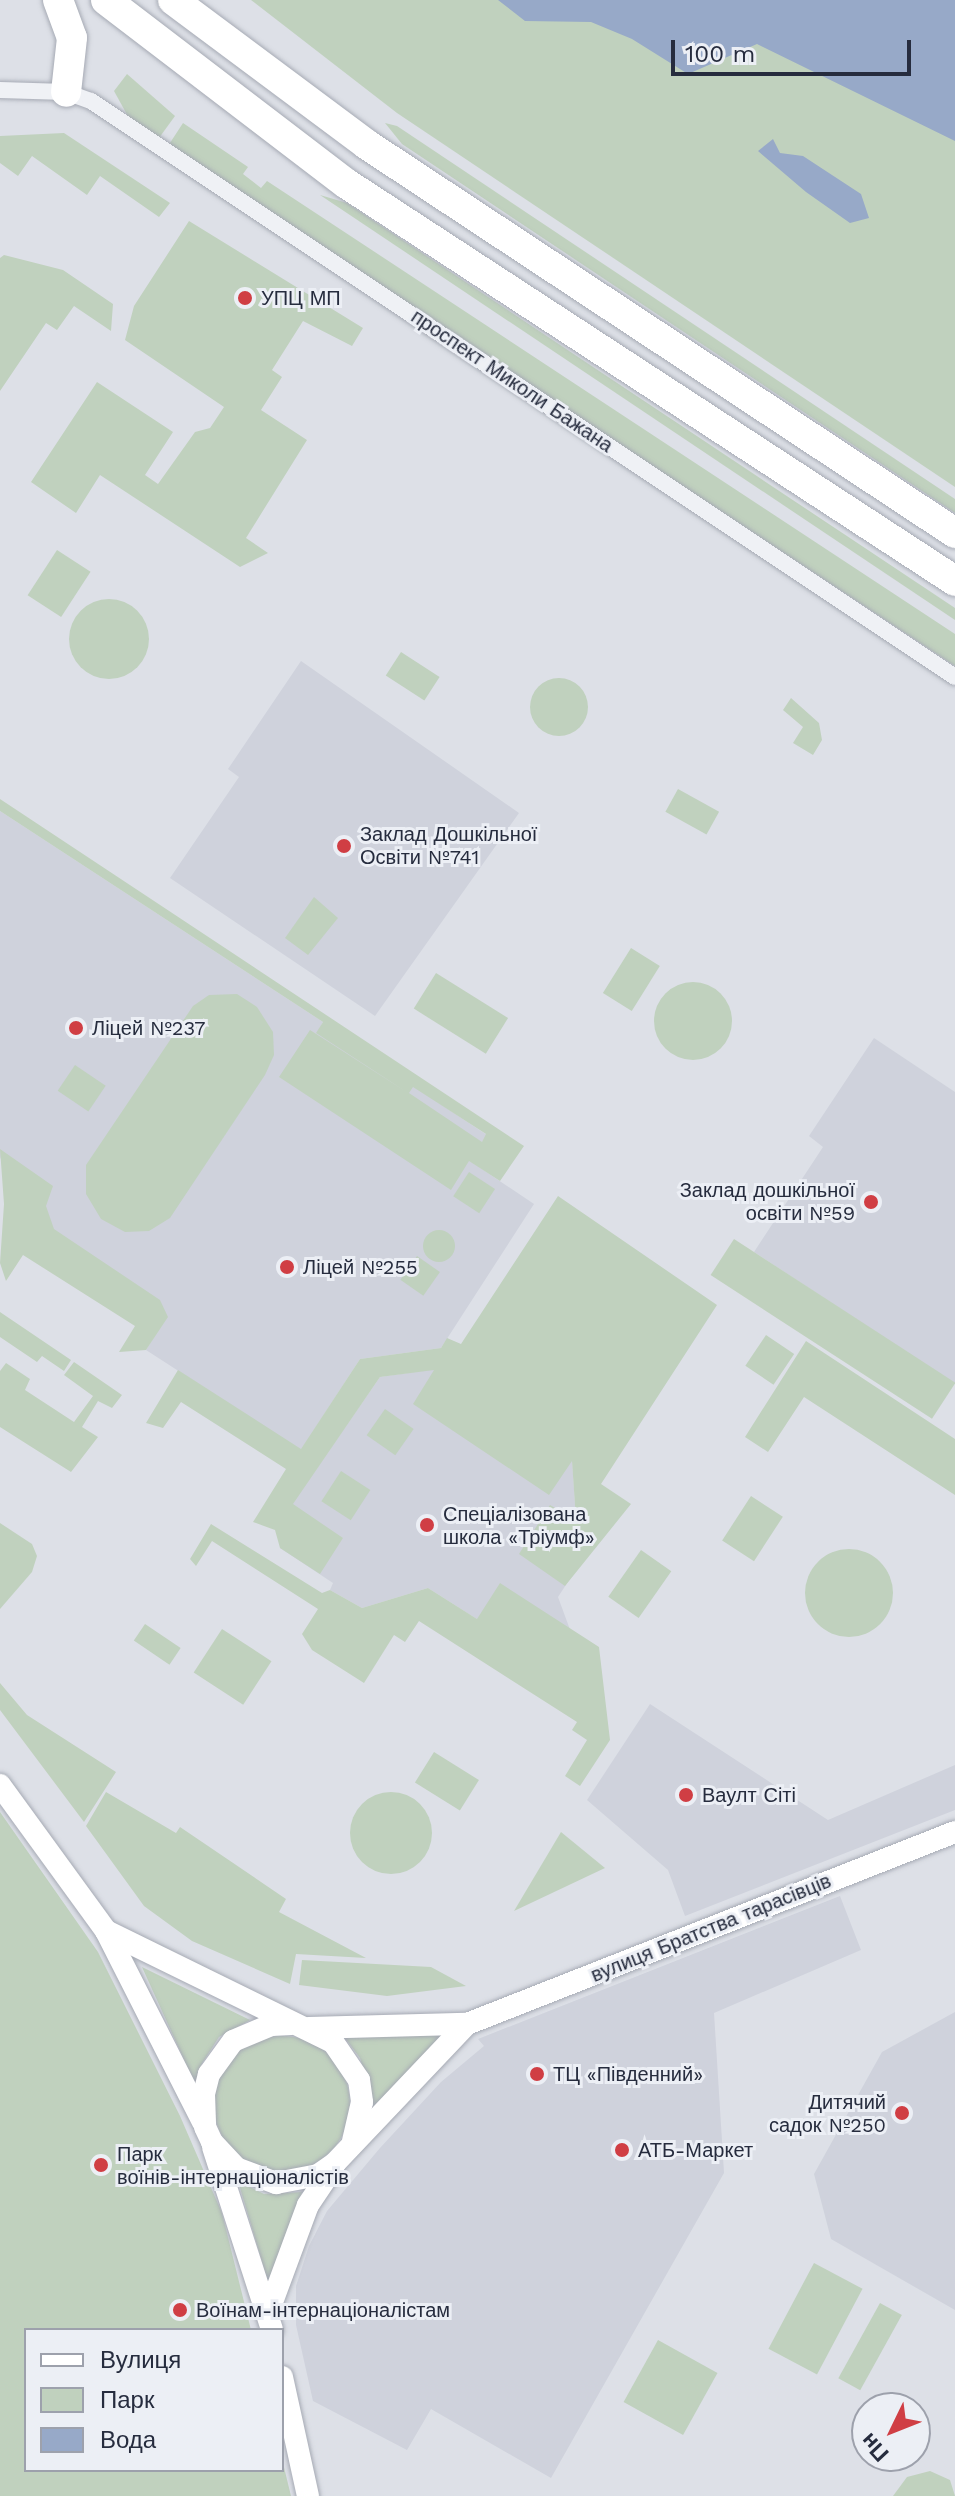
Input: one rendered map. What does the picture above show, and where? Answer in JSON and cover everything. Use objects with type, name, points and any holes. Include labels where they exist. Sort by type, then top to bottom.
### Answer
[{"type":"highway","points":[[58,0],[72,38],[66,92]]},
{"type":"highway","points":[[106,0],[347,184],[955,581]]},
{"type":"highway","points":[[173,0],[366,144],[955,533]]},
{"type":"street","points":[[0,90],[66,92]]},
{"type":"street","name":"проспект Миколи Бажана","points":[[66,92],[91,101],[955,677]]},
{"type":"street","points":[[0,1785],[106,1931],[208,2135],[270,2321]]},
{"type":"street","name":"вулиця Братства тарасівців","points":[[300,2026],[467,2024],[955,1832]]},
{"type":"street","points":[[106,1931],[333,2042],[359,2080],[362,2102],[343,2155],[308,2205],[270,2321]]},
{"type":"street","name":"вулиця Братства тарасівців","points":[[343,2155],[467,2024]]},
{"type":"street","points":[[300,2026],[251,2031],[219,2056],[204,2094],[208,2135],[236,2168],[276,2183],[318,2175],[343,2155]]},
{"type":"street","points":[[284,2386],[308,2496]]},
{"type":"shaded area","name":"Заклад Дошкільної Освіти №741","points":[[301,661],[519,813],[375,1016],[170,878],[239,777],[228,769]]},
{"type":"shaded area","points":[[0,811],[323,1022],[317,1033],[408,1093],[413,1086],[487,1135],[470,1161],[534,1204],[441,1348],[360,1359],[301,1450],[146,1350],[167,1316],[38,1233],[0,1157]]},
{"type":"shaded area","name":"Заклад дошкільної освіти №59","points":[[874,1038],[955,1092],[955,1384],[754,1252],[823,1147],[809,1136]]},
{"type":"shaded area","name":"Спеціалізована школа «Тріумф»","points":[[435,1369],[572,1459],[579,1565],[558,1597],[583,1665],[573,1680],[428,1588],[362,1608],[330,1590],[333,1583],[280,1548],[292,1504],[380,1377]]},
{"type":"shaded area","points":[[650,1704],[828,1820],[955,1765],[955,1810],[685,1916],[668,1870],[587,1800]]},
{"type":"shaded area","points":[[840,1896],[861,1950],[714,2013],[724,2173],[551,2478],[431,2409],[407,2450],[313,2401],[296,2325],[296,2286],[309,2246],[327,2211],[380,2148],[441,2082],[484,2046],[478,2039]]},
{"type":"shaded area","name":"Дитячий садок №250","points":[[955,2012],[955,2310],[831,2239],[814,2174],[882,2052]]},
{"type":"green space","points":[[251,0],[677,0],[955,127],[955,487],[397,113]]},
{"type":"green space","points":[[127,74],[175,116],[159,138],[130,120],[114,91]]},
{"type":"green space","points":[[183,123],[248,167],[243,174],[261,188],[267,181],[955,634],[955,666],[168,146]]},
{"type":"green space","points":[[385,123],[397,126],[955,499],[955,513],[402,144]]},
{"type":"green space","points":[[64,133],[170,203],[159,217],[100,176],[87,195],[32,156],[18,176],[0,163],[0,136]]},
{"type":"green space","points":[[320,195],[347,203],[955,608],[955,620]]},
{"type":"green space","points":[[189,221],[363,328],[352,346],[303,321],[272,370],[282,377],[261,410],[307,440],[246,538],[268,553],[240,567],[100,475],[76,513],[31,482],[97,382],[173,432],[145,475],[158,484],[195,432],[210,428],[224,407],[125,340],[134,306]]},
{"type":"green space","points":[[4,255],[63,270],[113,304],[111,331],[74,306],[57,330],[46,323],[0,391],[0,258]]},
{"type":"green space","points":[[57,550],[91,572],[61,617],[28,595]]},
{"type":"green space","points":[[109,599],[124,602],[137,611],[146,624],[149,639],[146,654],[137,667],[124,676],[109,679],[94,676],[81,667],[72,654],[69,639],[72,624],[81,611],[94,602]]},
{"type":"green space","points":[[401,652],[440,677],[424,701],[386,675]]},
{"type":"green space","points":[[559,678],[580,686],[588,707],[580,728],[559,736],[538,728],[530,707],[538,686]]},
{"type":"green space","points":[[791,698],[819,723],[822,740],[813,755],[793,743],[803,727],[783,710]]},
{"type":"green space","points":[[678,789],[719,812],[707,835],[665,812]]},
{"type":"green space","points":[[0,799],[524,1146],[500,1181],[469,1161],[451,1190],[279,1077],[310,1030],[408,1093],[316,1033],[323,1022],[0,811]],"holes":[[[413,1087],[486,1134],[482,1142],[409,1093]]]},
{"type":"green space","points":[[314,897],[338,918],[308,955],[285,938]]},
{"type":"green space","points":[[631,948],[660,966],[632,1011],[603,993]]},
{"type":"green space","points":[[436,973],[508,1018],[486,1054],[414,1009]]},
{"type":"green space","points":[[685,982],[701,982],[715,988],[726,999],[732,1021],[726,1043],[715,1054],[701,1060],[685,1060],[671,1054],[660,1043],[654,1029],[654,1013],[660,999],[671,988]]},
{"type":"green space","points":[[237,994],[257,1007],[273,1032],[274,1055],[265,1075],[170,1218],[149,1231],[125,1232],[101,1219],[86,1194],[86,1165],[193,1006],[209,995]]},
{"type":"green space","points":[[75,1065],[106,1086],[88,1111],[58,1091]]},
{"type":"green space","points":[[0,1149],[53,1186],[46,1206],[54,1229],[160,1300],[168,1317],[146,1350],[119,1352],[135,1326],[23,1255],[6,1281],[0,1263],[4,1204]]},
{"type":"green space","points":[[469,1172],[495,1189],[479,1213],[453,1196]]},
{"type":"green space","points":[[558,1196],[717,1305],[601,1484],[631,1504],[565,1586],[519,1554],[550,1505],[576,1520],[572,1461],[549,1495],[413,1404],[434,1370],[380,1377],[293,1504],[343,1538],[320,1574],[280,1548],[275,1530],[253,1522],[286,1469],[181,1402],[163,1428],[146,1423],[178,1370],[301,1449],[360,1359],[441,1348],[447,1338],[461,1344]]},
{"type":"green space","points":[[439,1230],[450,1235],[455,1246],[450,1257],[439,1262],[428,1257],[423,1246],[428,1235]]},
{"type":"green space","points":[[734,1239],[955,1383],[932,1419],[711,1275]]},
{"type":"green space","points":[[417,1256],[440,1272],[423,1296],[400,1280]]},
{"type":"green space","points":[[0,1312],[71,1360],[64,1371],[42,1356],[37,1362],[0,1337]]},
{"type":"green space","points":[[766,1335],[794,1354],[773,1385],[745,1366]]},
{"type":"green space","points":[[806,1341],[955,1439],[955,1495],[804,1397],[768,1452],[745,1437]]},
{"type":"green space","points":[[74,1362],[122,1395],[112,1408],[98,1401],[82,1427],[98,1437],[71,1472],[0,1427],[0,1371],[6,1363],[30,1379],[25,1390],[74,1422],[93,1396],[64,1375]]},
{"type":"green space","points":[[385,1409],[414,1429],[395,1455],[367,1435]]},
{"type":"green space","points":[[341,1471],[370,1490],[351,1520],[321,1501]]},
{"type":"green space","points":[[751,1496],[783,1517],[754,1561],[722,1540]]},
{"type":"green space","points":[[0,1523],[32,1544],[37,1556],[32,1572],[0,1609]]},
{"type":"green space","points":[[211,1524],[322,1593],[330,1590],[362,1608],[428,1588],[477,1619],[500,1583],[599,1647],[610,1740],[580,1786],[565,1776],[587,1740],[572,1730],[577,1722],[419,1621],[405,1642],[394,1635],[364,1683],[312,1650],[302,1634],[318,1609],[212,1541],[196,1566],[190,1559]]},
{"type":"green space","points":[[849,1549],[866,1553],[880,1562],[889,1576],[893,1593],[889,1610],[880,1624],[866,1633],[849,1637],[832,1633],[818,1624],[809,1610],[805,1593],[809,1576],[818,1562],[832,1553]]},
{"type":"green space","points":[[641,1550],[671,1571],[639,1618],[608,1597]]},
{"type":"green space","points":[[145,1624],[181,1648],[169,1665],[134,1641]]},
{"type":"green space","points":[[222,1629],[271,1661],[243,1705],[194,1673]]},
{"type":"green space","points":[[0,1683],[27,1715],[116,1772],[84,1822],[0,1710]]},
{"type":"green space","points":[[434,1752],[479,1780],[460,1811],[415,1783]]},
{"type":"green space","points":[[106,1792],[176,1833],[180,1827],[286,1899],[279,1912],[366,1958],[296,1954],[290,1984],[192,1941],[144,1906],[86,1826]]},
{"type":"green space","points":[[391,1792],[407,1796],[420,1804],[428,1817],[432,1833],[428,1849],[420,1862],[407,1870],[391,1874],[375,1870],[362,1862],[354,1849],[350,1833],[354,1817],[362,1804],[375,1796]]},
{"type":"green space","name":"Парк воїнів-інтернаціоналістів","points":[[0,1812],[98,1952],[180,2116],[222,2213],[251,2328],[24,2328],[24,2472],[284,2472],[284,2467],[291,2496],[0,2496]]},
{"type":"green space","points":[[561,1832],[605,1868],[514,1911]]},
{"type":"green space","points":[[302,1960],[431,1967],[466,1986],[387,1996],[299,1985]]},
{"type":"green space","points":[[142,1967],[250,2020],[219,2037],[201,2065],[196,2086]]},
{"type":"green space","points":[[445,2034],[369,2112],[369,2088],[360,2058],[345,2038]]},
{"type":"green space","points":[[282,2036],[308,2041],[330,2056],[345,2078],[350,2104],[345,2130],[330,2152],[308,2167],[282,2172],[256,2167],[234,2152],[219,2130],[214,2104],[219,2078],[234,2056],[256,2041]]},
{"type":"green space","points":[[238,2181],[264,2194],[302,2192],[268,2282]]},
{"type":"green space","points":[[814,2263],[863,2289],[817,2374],[768,2349]]},
{"type":"green space","points":[[880,2303],[902,2315],[860,2390],[838,2378]]},
{"type":"green space","points":[[658,2340],[717,2373],[683,2435],[624,2402]]},
{"type":"green space","points":[[931,2471],[950,2480],[955,2496],[893,2496],[907,2477]]},
{"type":"water","points":[[498,0],[955,0],[955,141],[757,44],[688,74],[632,39],[591,22],[525,21]]},
{"type":"water","points":[[773,139],[780,153],[803,156],[861,194],[869,218],[850,223],[806,192],[758,151]]},
{"type":"place","name":"УПЦ МП","points":[[245,298]]},
{"type":"place","name":"Заклад Дошкільної Освіти №741","points":[[344,846]]},
{"type":"place","name":"Ліцей №237","points":[[76,1028]]},
{"type":"place","name":"Заклад дошкільної освіти №59","points":[[871,1202]]},
{"type":"place","name":"Ліцей №255","points":[[287,1267]]},
{"type":"place","name":"Спеціалізована школа «Тріумф»","points":[[427,1525]]},
{"type":"place","name":"Ваулт Сіті","points":[[686,1795]]},
{"type":"place","name":"ТЦ «Південний»","points":[[537,2074]]},
{"type":"place","name":"Дитячий садок №250","points":[[902,2113]]},
{"type":"place","name":"АТБ-Маркет","points":[[622,2150]]},
{"type":"place","name":"Парк воїнів-інтернаціоналістів","points":[[101,2165]]},
{"type":"place","name":"Воїнам-інтернаціоналістам","points":[[180,2310]]}]
